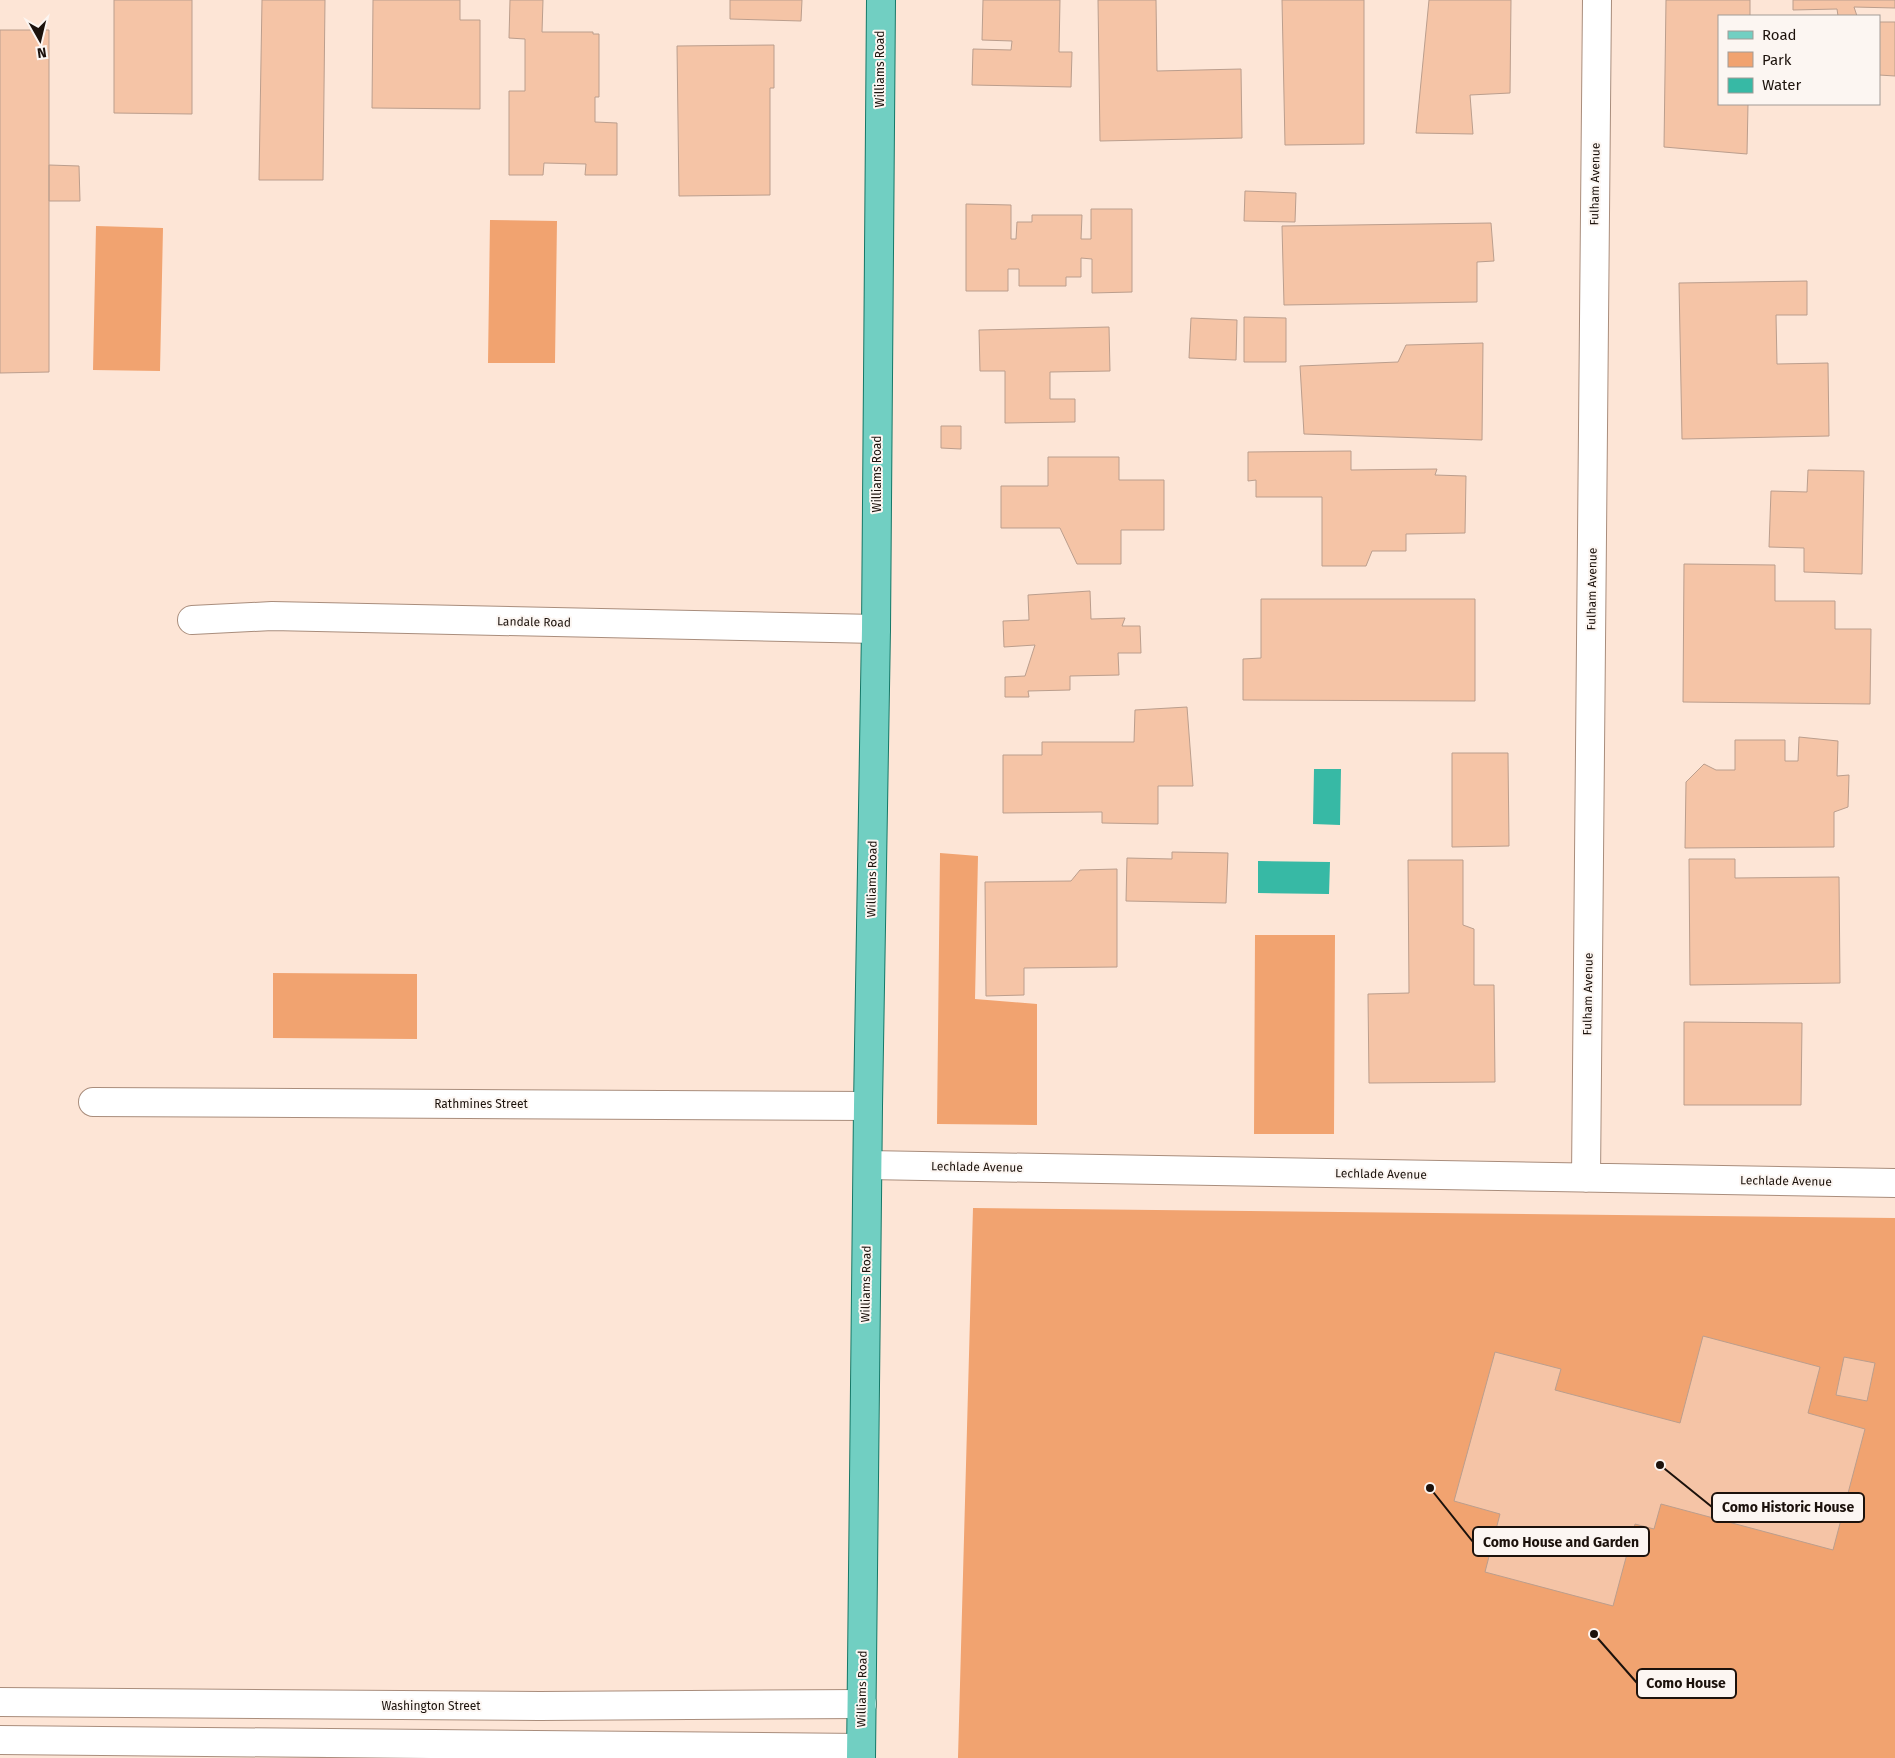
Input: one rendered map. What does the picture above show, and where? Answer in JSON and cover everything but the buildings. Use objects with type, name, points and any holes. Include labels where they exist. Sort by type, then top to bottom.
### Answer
[{"type":"main road","name":"Williams Road","points":[[861,1753],[868,1106],[876,629],[881,0]]},
{"type":"street","name":"Fulham Avenue","points":[[1586,1178],[1597,0]]},
{"type":"street","name":"Landale Road","points":[[192,620],[282,617],[876,629]]},
{"type":"street","name":"Rathmines Street","points":[[93,1102],[868,1106]]},
{"type":"street","name":"Lechlade Avenue","points":[[868,1165],[1895,1183]]},
{"type":"street","name":"Washington Street","points":[[0,1702],[530,1706],[862,1704]]},
{"type":"street","points":[[0,1740],[861,1753]]},
{"type":"green space","points":[[490,220],[557,221],[555,363],[488,363]]},
{"type":"green space","points":[[96,226],[163,228],[160,371],[93,370]]},
{"type":"green space","points":[[940,853],[978,856],[975,999],[1037,1004],[1037,1125],[937,1124]]},
{"type":"green space","points":[[1255,935],[1335,935],[1334,1134],[1254,1134]]},
{"type":"green space","points":[[273,973],[417,974],[417,1039],[273,1038]]},
{"type":"green space","points":[[973,1208],[1895,1218],[1895,1758],[958,1758]]},
{"type":"water","points":[[1314,769],[1341,769],[1340,825],[1313,824]]},
{"type":"water","points":[[1258,861],[1330,862],[1329,894],[1258,893]]},
{"type":"place","name":"Como Historic House","points":[[1660,1465]]},
{"type":"place","name":"Como House and Garden","points":[[1430,1488]]},
{"type":"place","name":"Como House","points":[[1594,1634]]}]
